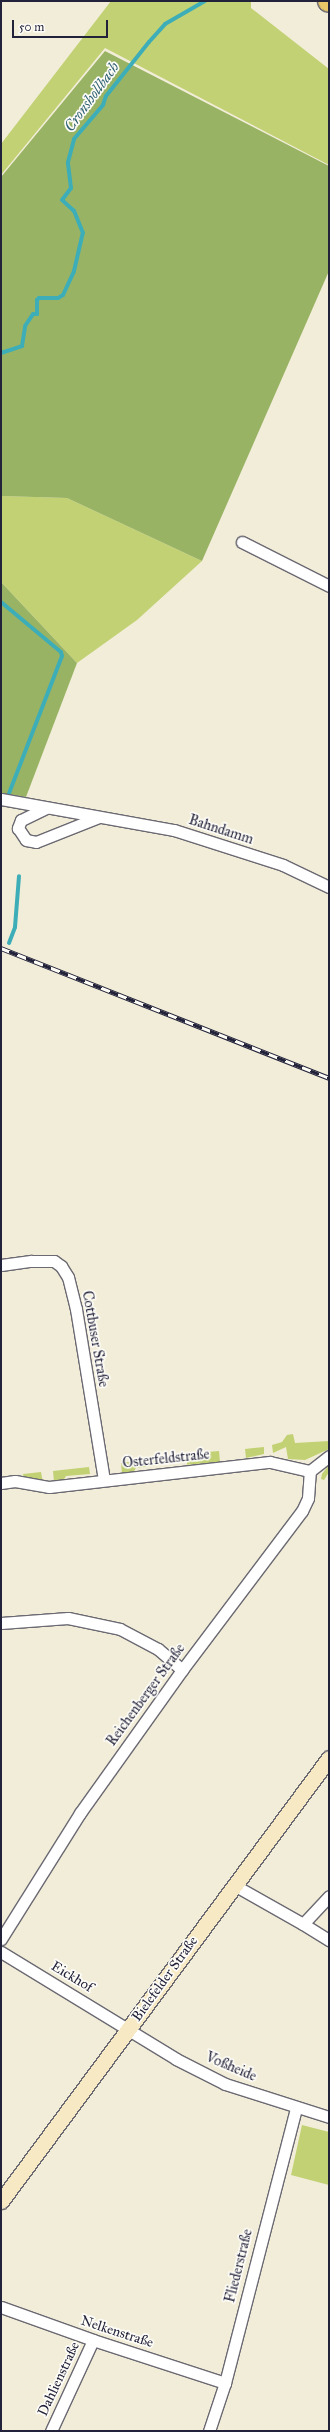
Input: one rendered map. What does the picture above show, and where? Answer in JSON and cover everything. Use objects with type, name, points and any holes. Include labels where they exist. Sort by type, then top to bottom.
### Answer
[{"type":"main road","name":"Bielefelder Straße","points":[[1,2201],[329,1758]]},
{"type":"street","points":[[242,542],[329,586]]},
{"type":"street","name":"Bahndamm","points":[[1,799],[174,830],[283,865],[329,887]]},
{"type":"street","points":[[46,808],[21,820],[18,828],[26,840],[36,842],[100,817]]},
{"type":"street","name":"Cottbuser Straße","points":[[1,1265],[31,1261],[54,1261],[68,1277],[76,1309],[104,1480]]},
{"type":"street","points":[[310,1471],[329,1456]]},
{"type":"street","name":"Osterfeldstraße","points":[[1,1483],[15,1481],[49,1487],[270,1462],[310,1471]]},
{"type":"street","name":"Reichenberger Straße","points":[[1,1939],[80,1813],[182,1670],[302,1511],[308,1498],[310,1471]]},
{"type":"street","points":[[1,1623],[68,1618],[120,1629],[158,1649],[182,1670]]},
{"type":"street","points":[[234,1885],[329,1940]]},
{"type":"street","points":[[303,1924],[329,1896]]},
{"type":"street","name":"Eickhof","points":[[1,1952],[128,2028]]},
{"type":"street","name":"Voßheide","points":[[128,2028],[176,2059],[225,2084],[296,2108],[329,2117]]},
{"type":"street","name":"Fliederstraße","points":[[209,2431],[225,2383],[296,2108]]},
{"type":"street","name":"Nelkenstraße","points":[[1,2307],[93,2340],[225,2383]]},
{"type":"street","name":"Dahlienstraße","points":[[52,2431],[93,2340]]},
{"type":"green space","points":[[111,1],[251,1],[251,8],[329,69],[329,165],[105,48],[1,175],[1,144]]},
{"type":"green space","points":[[105,51],[329,166],[329,271],[202,561],[67,498],[1,496],[1,177]]},
{"type":"green space","points":[[1,496],[67,498],[202,561],[137,620],[77,663],[1,582]]},
{"type":"green space","points":[[1,582],[77,663],[26,797],[1,793]]},
{"type":"green space","points":[[293,1434],[295,1443],[329,1441],[329,1449],[305,1460],[288,1459],[286,1447],[273,1453],[272,1445],[282,1442],[287,1435]]},
{"type":"green space","points":[[264,1447],[264,1454],[246,1458],[245,1449]]},
{"type":"green space","points":[[219,1451],[220,1462],[187,1465],[186,1454]]},
{"type":"green space","points":[[159,1458],[160,1465],[136,1468],[133,1473],[122,1474],[121,1463]]},
{"type":"green space","points":[[329,1465],[329,1472],[324,1480],[321,1479],[322,1474]]},
{"type":"green space","points":[[89,1467],[90,1474],[66,1476],[63,1481],[54,1482],[53,1471]]},
{"type":"green space","points":[[41,1472],[43,1483],[24,1479],[23,1474]]},
{"type":"green space","points":[[302,2125],[329,2132],[329,2185],[291,2175]]},
{"type":"waterway","name":"Cronshollbach","points":[[1,353],[22,346],[25,326],[33,314],[37,314],[37,300],[39,298],[58,298],[63,295],[74,271],[83,233],[74,211],[62,200],[71,188],[68,162],[74,139],[103,105],[106,96],[165,24],[205,1]]},
{"type":"waterway","points":[[1,602],[61,652],[62,656],[9,793]]},
{"type":"waterway","points":[[9,943],[15,927],[19,876]]},
{"type":"railway","points":[[1,948],[329,1078]]}]
